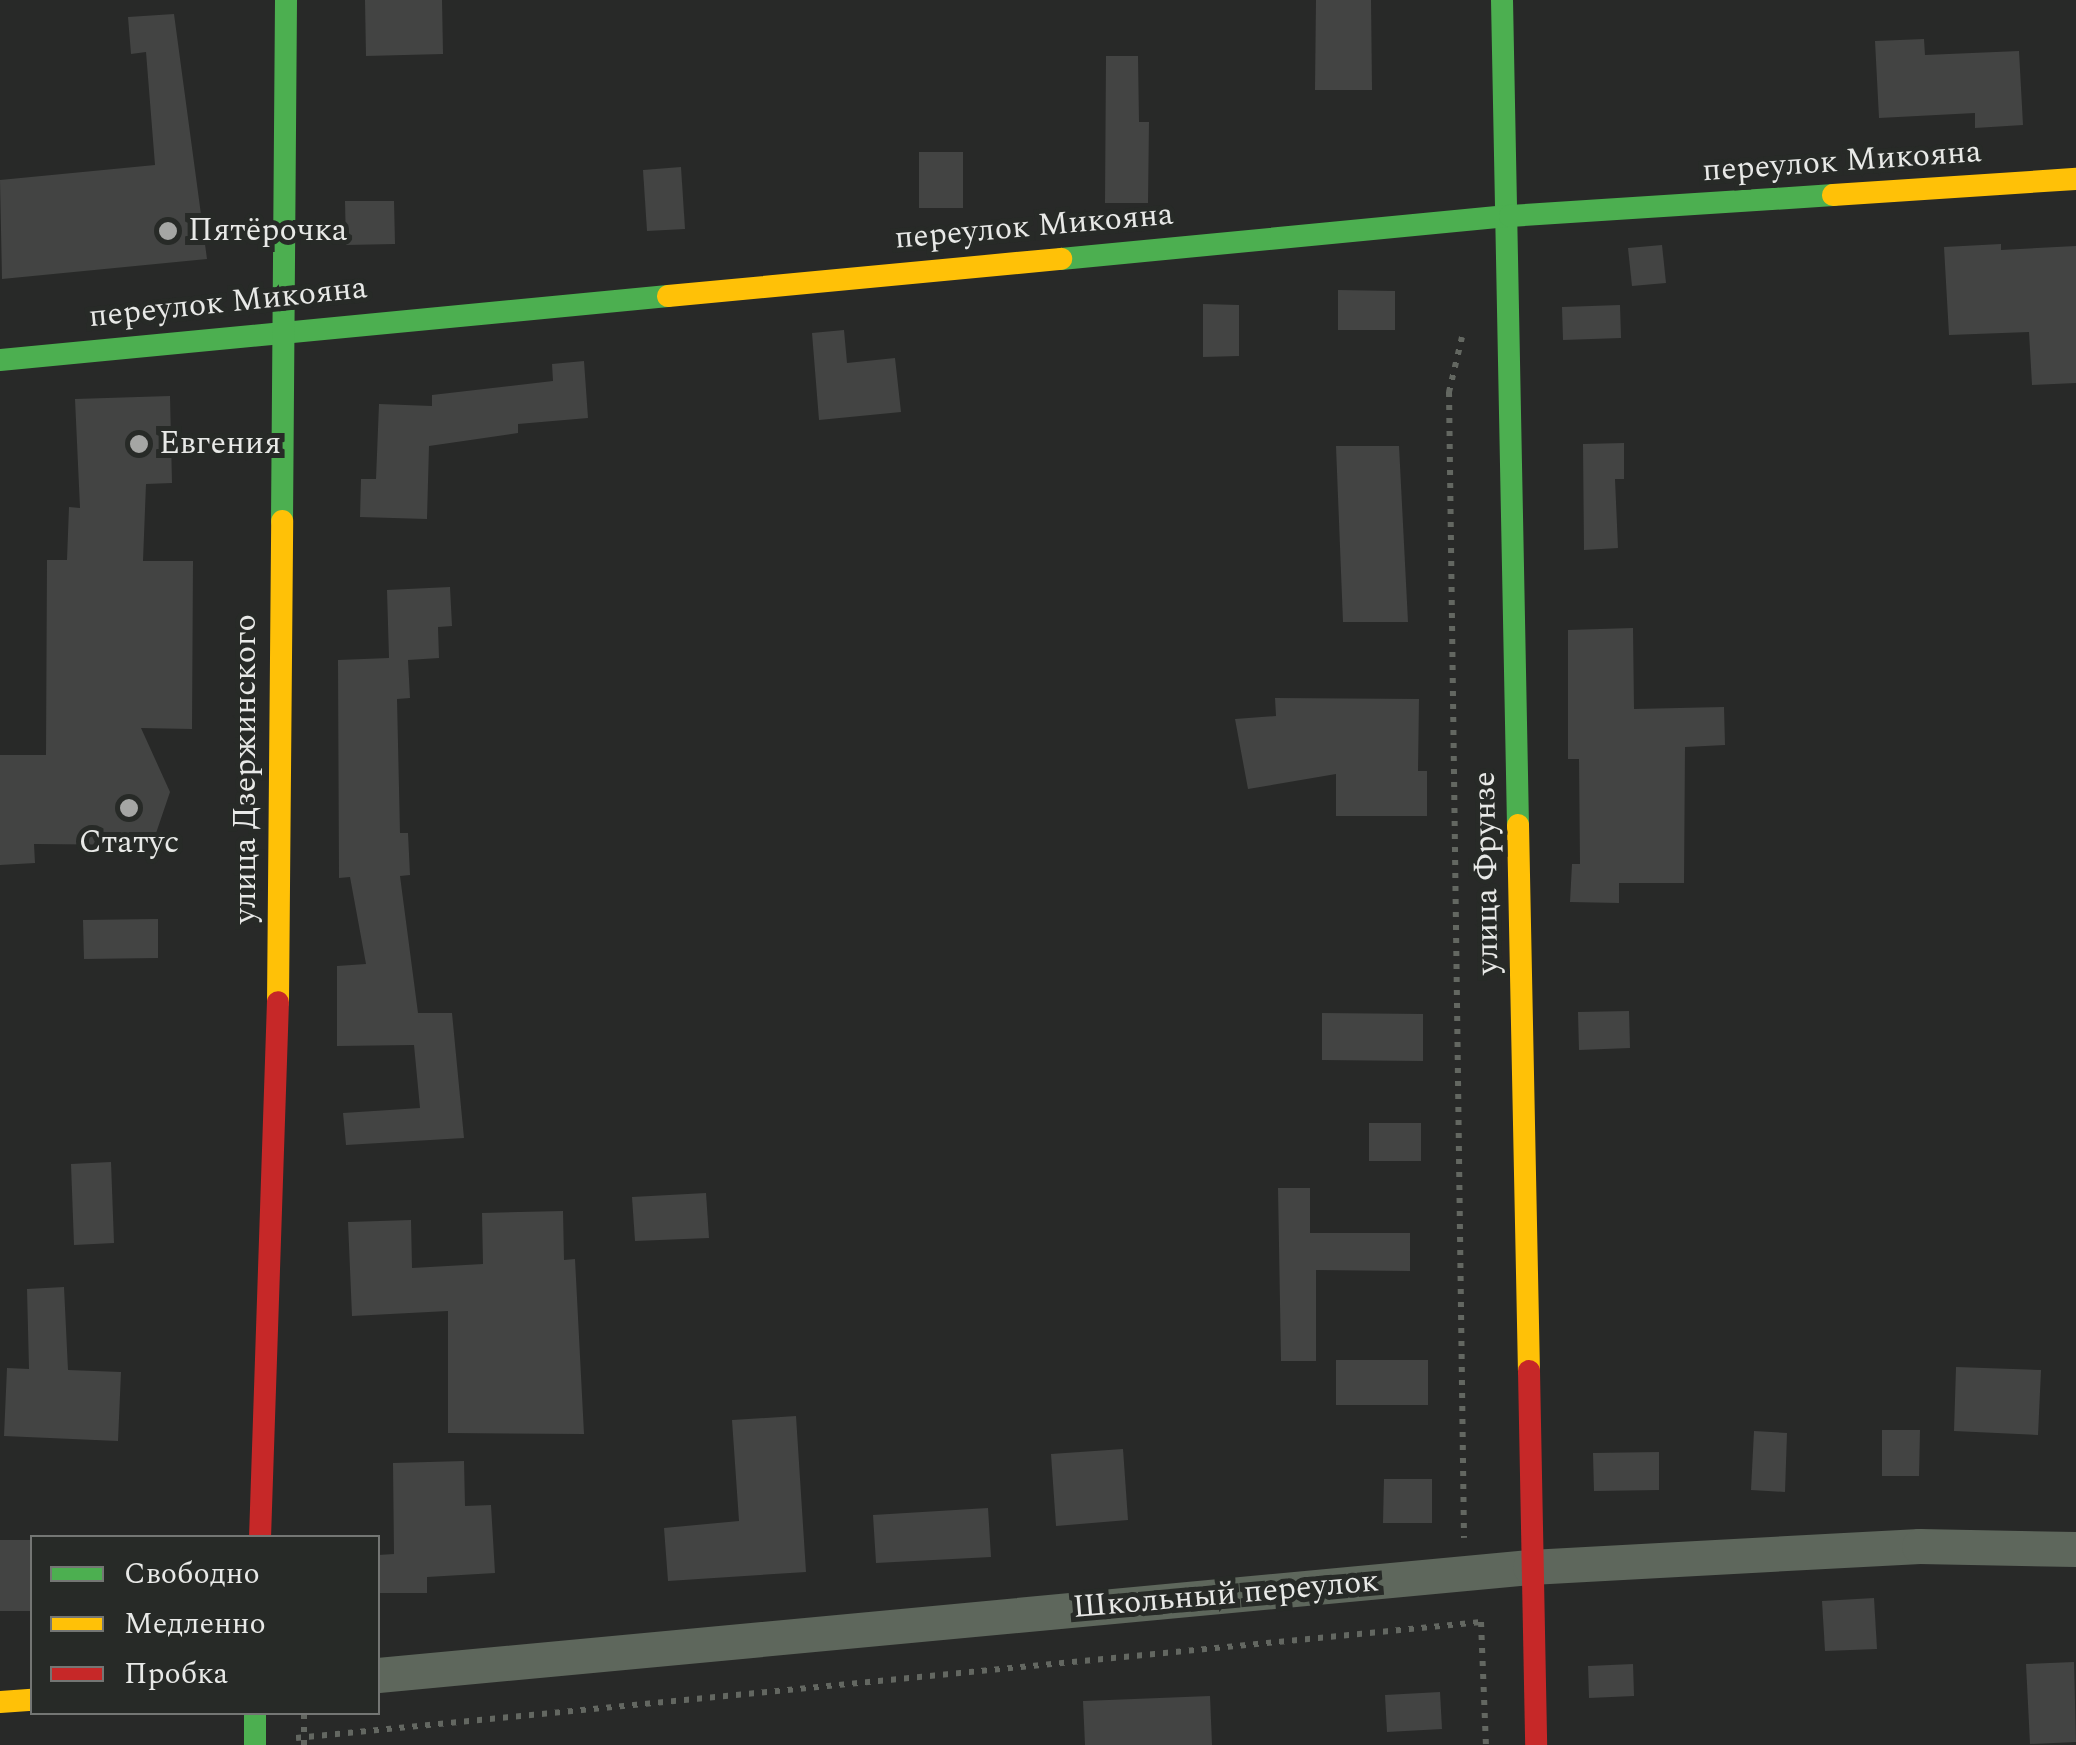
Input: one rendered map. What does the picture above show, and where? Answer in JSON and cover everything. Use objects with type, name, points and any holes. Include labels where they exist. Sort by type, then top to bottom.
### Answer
[{"type":"street","name":"улица Дзержинского","points":[[260,1535],[278,1038],[286,0]]},
{"type":"street","name":"улица Фрунзе","points":[[1502,0],[1510,216],[1536,1745]]},
{"type":"street","name":"переулок Микояна","points":[[0,360],[281,328],[1510,216],[2076,179]]},
{"type":"street","name":"Школьный переулок","points":[[380,1675],[1530,1567],[1919,1546],[2076,1550]]},
{"type":"street","points":[[0,1702],[30,1700]]},
{"type":"street","points":[[255,1715],[256,1744]]},
{"type":"path","points":[[1466,323],[1449,392],[1467,1573],[1481,1622],[1486,1745]]},
{"type":"path","points":[[256,1744],[1481,1622]]},
{"type":"path","points":[[304,1715],[304,1741]]},
{"type":"building","points":[[365,0],[442,0],[443,54],[366,56]]},
{"type":"building","points":[[1316,0],[1371,0],[1372,90],[1315,90]]},
{"type":"building","points":[[174,14],[207,259],[2,279],[0,180],[155,165],[146,52],[131,54],[128,17]]},
{"type":"building","points":[[1924,39],[1925,55],[2019,51],[2023,125],[1975,128],[1975,113],[1879,118],[1875,41]]},
{"type":"building","points":[[1106,56],[1138,56],[1139,122],[1149,122],[1148,203],[1105,203]]},
{"type":"building","points":[[919,152],[963,152],[963,208],[919,208]]},
{"type":"building","points":[[681,167],[685,229],[647,231],[643,170]]},
{"type":"building","points":[[345,201],[394,201],[395,244],[346,245]]},
{"type":"building","points":[[2001,244],[2001,250],[2076,246],[2076,383],[2032,385],[2029,332],[1949,335],[1944,247]]},
{"type":"building","points":[[1662,245],[1666,283],[1632,286],[1628,248]]},
{"type":"building","points":[[1338,290],[1395,291],[1395,330],[1338,330]]},
{"type":"building","points":[[1203,304],[1239,305],[1239,356],[1203,357]]},
{"type":"building","points":[[1620,305],[1621,338],[1563,340],[1562,307]]},
{"type":"building","points":[[844,330],[847,363],[895,358],[901,412],[819,420],[812,333]]},
{"type":"building","points":[[584,361],[588,418],[518,424],[518,433],[429,446],[427,519],[360,517],[361,479],[376,479],[379,404],[432,406],[432,395],[553,381],[552,364]]},
{"type":"building","points":[[170,396],[172,483],[146,484],[143,561],[193,561],[192,729],[141,728],[170,792],[152,845],[34,844],[35,863],[0,865],[0,755],[46,755],[47,560],[67,560],[69,507],[80,508],[75,399]]},
{"type":"building","points":[[1624,443],[1624,479],[1615,479],[1618,548],[1584,550],[1583,444]]},
{"type":"building","points":[[1336,446],[1399,446],[1408,622],[1343,622]]},
{"type":"building","points":[[450,587],[452,626],[438,627],[439,658],[408,660],[410,698],[397,699],[400,833],[408,833],[410,875],[400,876],[418,1013],[452,1013],[464,1138],[346,1145],[343,1113],[420,1108],[414,1045],[337,1046],[337,966],[366,964],[350,877],[339,878],[338,660],[389,658],[387,590]]},
{"type":"building","points":[[1633,628],[1634,709],[1724,707],[1725,745],[1685,747],[1684,883],[1619,883],[1619,903],[1570,902],[1572,864],[1580,864],[1579,759],[1568,759],[1568,630]]},
{"type":"building","points":[[1275,698],[1419,699],[1418,771],[1427,771],[1427,816],[1336,816],[1336,774],[1248,789],[1235,719],[1276,716]]},
{"type":"building","points":[[158,919],[158,958],[84,959],[83,920]]},
{"type":"building","points":[[1629,1011],[1630,1048],[1579,1050],[1578,1012]]},
{"type":"building","points":[[1322,1013],[1423,1014],[1423,1061],[1322,1060]]},
{"type":"building","points":[[1369,1123],[1421,1123],[1421,1161],[1369,1161]]},
{"type":"building","points":[[111,1162],[114,1243],[74,1245],[71,1164]]},
{"type":"building","points":[[1278,1188],[1310,1188],[1310,1233],[1410,1233],[1410,1271],[1316,1270],[1316,1361],[1281,1361]]},
{"type":"building","points":[[706,1193],[709,1238],[635,1241],[632,1197]]},
{"type":"building","points":[[563,1211],[564,1260],[575,1259],[584,1434],[448,1433],[448,1311],[352,1316],[348,1222],[411,1220],[412,1268],[483,1264],[482,1213]]},
{"type":"building","points":[[64,1287],[68,1370],[121,1372],[118,1441],[4,1436],[7,1368],[29,1369],[27,1289]]},
{"type":"building","points":[[1336,1360],[1428,1360],[1428,1405],[1336,1405]]},
{"type":"building","points":[[1956,1367],[2041,1370],[2038,1435],[1954,1431]]},
{"type":"building","points":[[796,1416],[806,1572],[668,1581],[664,1528],[739,1521],[732,1420]]},
{"type":"building","points":[[1882,1430],[1920,1430],[1919,1476],[1882,1476]]},
{"type":"building","points":[[1754,1431],[1787,1433],[1785,1492],[1751,1490]]},
{"type":"building","points":[[1123,1449],[1128,1520],[1056,1526],[1051,1454]]},
{"type":"building","points":[[1659,1452],[1659,1490],[1594,1491],[1593,1453]]},
{"type":"building","points":[[464,1461],[465,1506],[491,1505],[495,1573],[427,1577],[427,1593],[380,1593],[380,1555],[394,1554],[393,1463]]},
{"type":"building","points":[[1384,1479],[1432,1479],[1432,1523],[1383,1523]]},
{"type":"building","points":[[988,1508],[991,1557],[876,1563],[873,1515]]},
{"type":"building","points":[[0,1540],[30,1540],[30,1611],[0,1611]]},
{"type":"building","points":[[1874,1598],[1877,1649],[1825,1651],[1822,1601]]},
{"type":"building","points":[[2074,1662],[2076,1742],[2030,1744],[2026,1664]]},
{"type":"building","points":[[1633,1664],[1634,1696],[1589,1698],[1588,1666]]},
{"type":"building","points":[[1440,1692],[1442,1729],[1387,1732],[1385,1695]]},
{"type":"building","points":[[1210,1696],[1212,1745],[1085,1745],[1083,1701]]},
{"type":"traffic: fast","points":[[282,521],[286,0]]},
{"type":"traffic: fast","points":[[1502,0],[1518,825]]},
{"type":"traffic: fast","points":[[1061,259],[1510,216],[1833,195]]},
{"type":"traffic: fast","points":[[0,360],[668,296]]},
{"type":"traffic: fast","points":[[255,1715],[255,1745]]},
{"type":"traffic: slow","points":[[1833,195],[2076,179]]},
{"type":"traffic: slow","points":[[668,296],[1061,259]]},
{"type":"traffic: slow","points":[[278,1002],[282,521]]},
{"type":"traffic: slow","points":[[1518,825],[1529,1371]]},
{"type":"traffic: slow","points":[[0,1702],[30,1700]]},
{"type":"traffic: jam","points":[[260,1535],[278,1002]]},
{"type":"traffic: jam","points":[[1529,1371],[1536,1745]]},
{"type":"place","name":"Пятёрочка","points":[[168,231]]},
{"type":"place","name":"Евгения","points":[[139,444]]},
{"type":"place","name":"Статус","points":[[129,808]]}]
